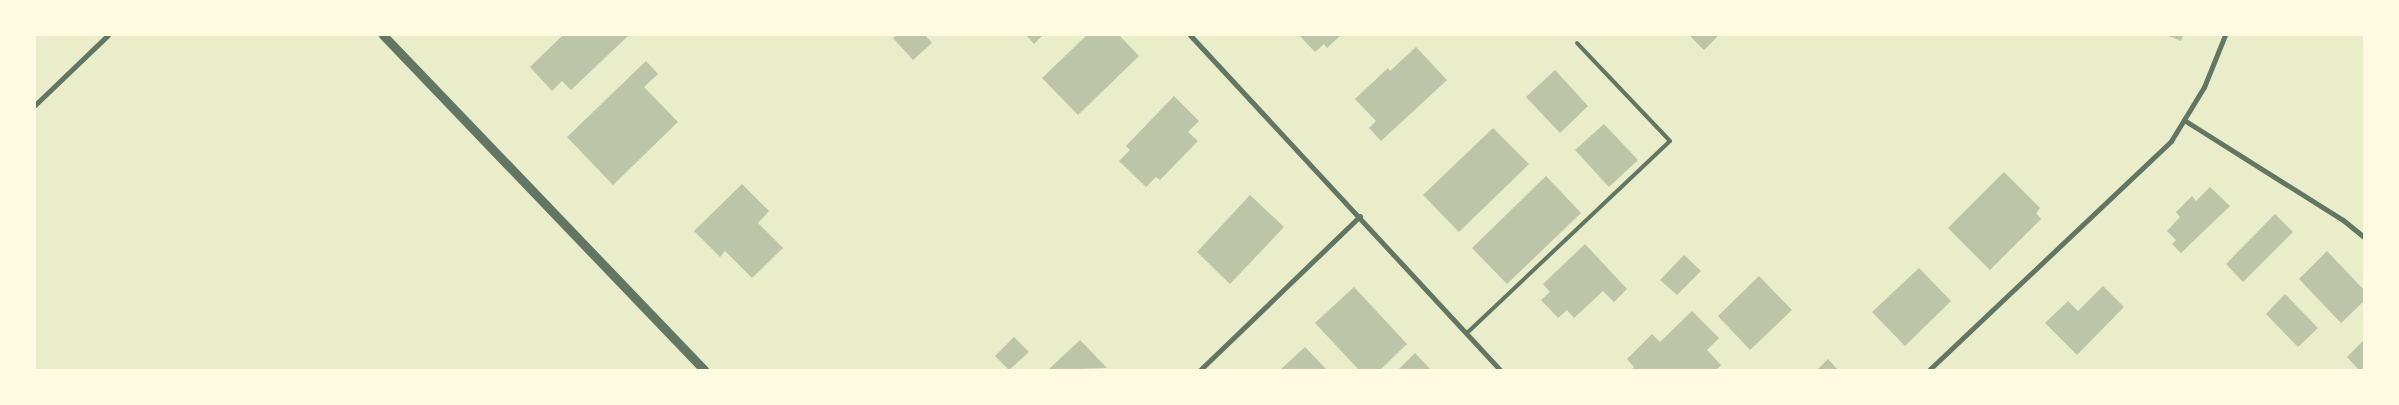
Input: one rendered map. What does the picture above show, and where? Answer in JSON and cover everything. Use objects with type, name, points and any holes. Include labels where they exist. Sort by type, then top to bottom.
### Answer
[{"type":"street","points":[[35,104],[108,35]]},
{"type":"street","points":[[383,35],[704,370]]},
{"type":"street","points":[[1190,35],[1360,216],[1500,370]]},
{"type":"street","points":[[1929,370],[2171,141],[2204,87],[2226,35]]},
{"type":"street","points":[[2184,120],[2343,220],[2364,237]]},
{"type":"street","points":[[1200,370],[1360,216]]},
{"type":"lane","points":[[1466,333],[1670,141],[1576,43]]},
{"type":"building","points":[[563,35],[629,35],[571,90],[562,81],[552,91],[530,67]]},
{"type":"building","points":[[897,35],[925,35],[932,43],[913,60],[893,38]]},
{"type":"building","points":[[1026,35],[1043,35],[1034,44]]},
{"type":"building","points":[[1087,35],[1119,35],[1139,56],[1078,115],[1042,78]]},
{"type":"building","points":[[1299,35],[1341,35],[1327,48],[1324,44],[1315,52]]},
{"type":"building","points":[[1689,35],[1719,35],[1704,50]]},
{"type":"building","points":[[2166,35],[2183,35],[2181,41]]},
{"type":"building","points":[[1416,47],[1447,80],[1381,141],[1369,128],[1376,121],[1355,99],[1388,68],[1390,71]]},
{"type":"building","points":[[646,61],[658,74],[644,87],[678,122],[613,185],[567,137]]},
{"type":"building","points":[[1555,70],[1588,106],[1560,133],[1526,97]]},
{"type":"building","points":[[1174,96],[1199,121],[1188,132],[1198,141],[1160,180],[1156,177],[1146,187],[1119,161],[1130,150],[1126,146]]},
{"type":"building","points":[[1604,124],[1638,160],[1609,187],[1575,150]]},
{"type":"building","points":[[1493,128],[1529,164],[1459,232],[1423,195]]},
{"type":"building","points":[[2004,172],[2040,208],[2036,213],[2041,219],[1990,270],[1948,228]]},
{"type":"building","points":[[1546,176],[1581,213],[1507,284],[1472,248]]},
{"type":"building","points":[[742,184],[769,211],[758,223],[783,248],[752,278],[725,251],[720,257],[694,231]]},
{"type":"building","points":[[2210,187],[2230,206],[2181,253],[2172,244],[2176,240],[2167,231],[2180,217],[2176,212],[2192,196],[2196,201]]},
{"type":"building","points":[[1250,195],[1284,227],[1230,284],[1197,252]]},
{"type":"building","points":[[2275,214],[2293,232],[2243,282],[2226,264]]},
{"type":"building","points":[[1585,244],[1627,289],[1614,302],[1603,291],[1574,318],[1567,310],[1558,318],[1541,300],[1550,292],[1543,284]]},
{"type":"building","points":[[2327,251],[2364,290],[2364,301],[2341,323],[2299,279]]},
{"type":"building","points":[[1684,255],[1701,271],[1677,295],[1660,280]]},
{"type":"building","points":[[1919,268],[1951,301],[1905,346],[1872,312]]},
{"type":"building","points":[[1759,276],[1792,310],[1750,350],[1718,316]]},
{"type":"building","points":[[2103,286],[2124,307],[2077,355],[2045,323],[2068,301],[2078,311]]},
{"type":"building","points":[[1354,287],[1407,344],[1380,370],[1359,370],[1315,323]]},
{"type":"building","points":[[2285,294],[2318,328],[2298,347],[2266,314]]},
{"type":"building","points":[[1692,311],[1719,338],[1707,350],[1721,365],[1716,370],[1631,370],[1634,367],[1627,359],[1652,334],[1660,342]]},
{"type":"building","points":[[1014,337],[1029,352],[1009,370],[995,356]]},
{"type":"building","points":[[1080,340],[1107,368],[1048,370]]},
{"type":"building","points":[[2364,340],[2364,370],[2359,370],[2347,357]]},
{"type":"building","points":[[1305,347],[1327,370],[1280,370]]},
{"type":"building","points":[[1415,353],[1431,370],[1398,370]]},
{"type":"building","points":[[1828,359],[1838,370],[1817,370]]}]
